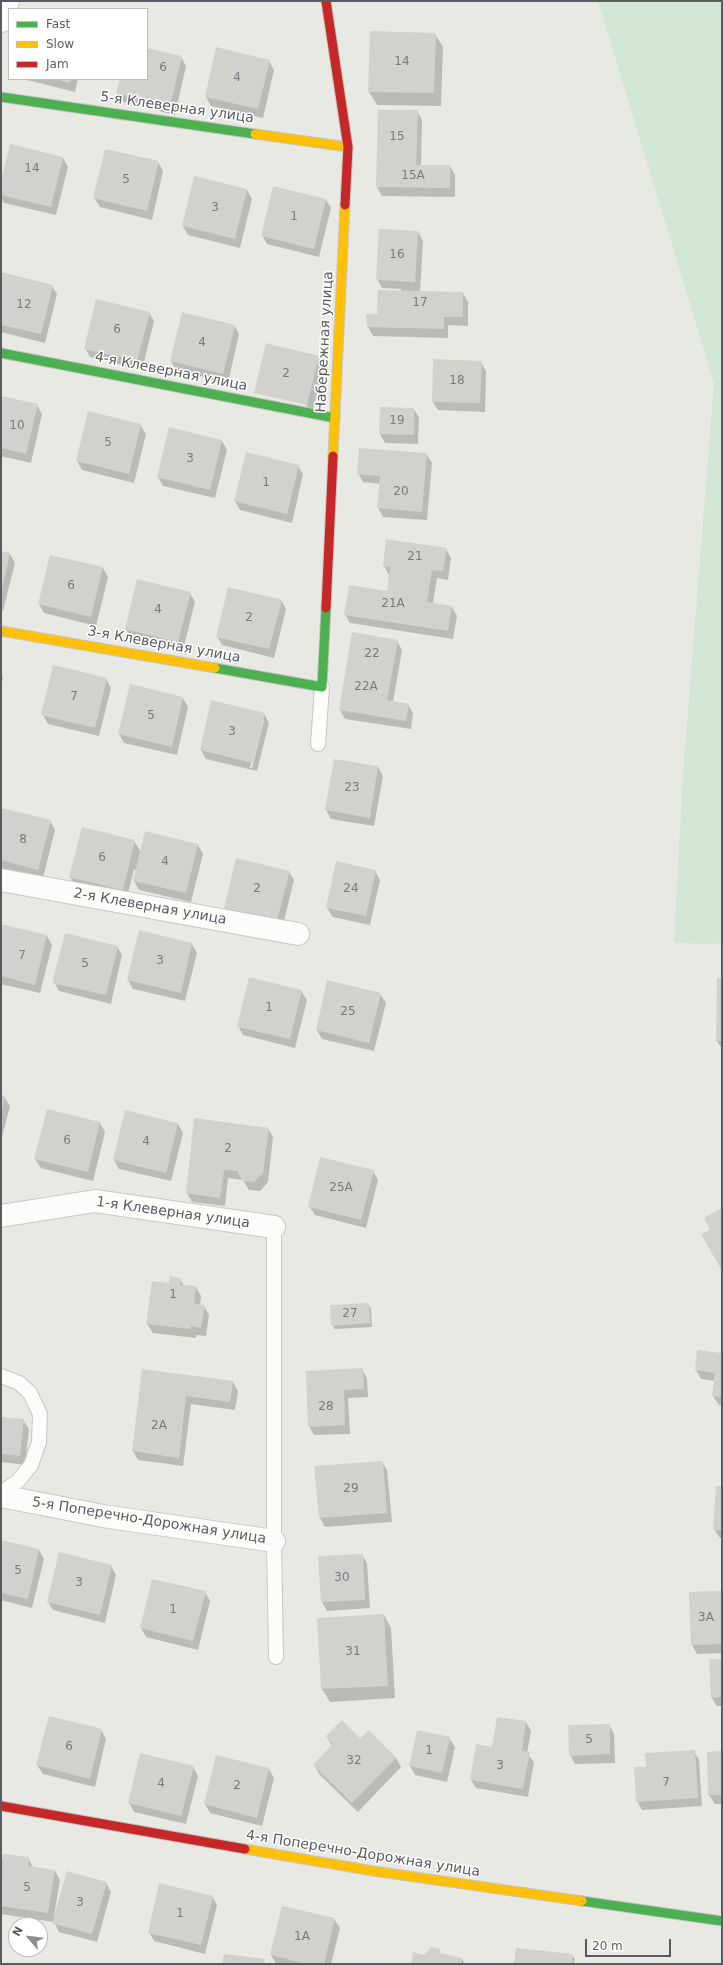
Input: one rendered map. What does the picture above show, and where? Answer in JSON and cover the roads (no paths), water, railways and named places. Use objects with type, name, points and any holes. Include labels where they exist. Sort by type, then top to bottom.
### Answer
[{"type":"street","points":[[1,21],[8,1]]},
{"type":"street","name":"Набережная улица","points":[[322,687],[348,147],[326,1]]},
{"type":"street","name":"5-я Клеверная улица","points":[[1,97],[348,147]]},
{"type":"street","name":"4-я Клеверная улица","points":[[1,354],[335,418]]},
{"type":"street","name":"3-я Клеверная улица","points":[[1,631],[322,687]]},
{"type":"street","name":"2-я Клеверная улица","points":[[1,880],[298,934]]},
{"type":"street","name":"1-я Клеверная улица","points":[[1,1216],[95,1201],[274,1227]]},
{"type":"street","name":"5-я Поперечно-Дорожная улица","points":[[1,1494],[103,1516],[274,1542]]},
{"type":"street","name":"4-я Поперечно-Дорожная улица","points":[[1,1806],[373,1871],[722,1922]]},
{"type":"lane","points":[[318,744],[322,687]]},
{"type":"lane","points":[[274,1227],[274,1542],[276,1657]]},
{"type":"lane","points":[[1,1376],[19,1383],[30,1393],[40,1414],[39,1442],[31,1465],[18,1481],[1,1494]]}]
